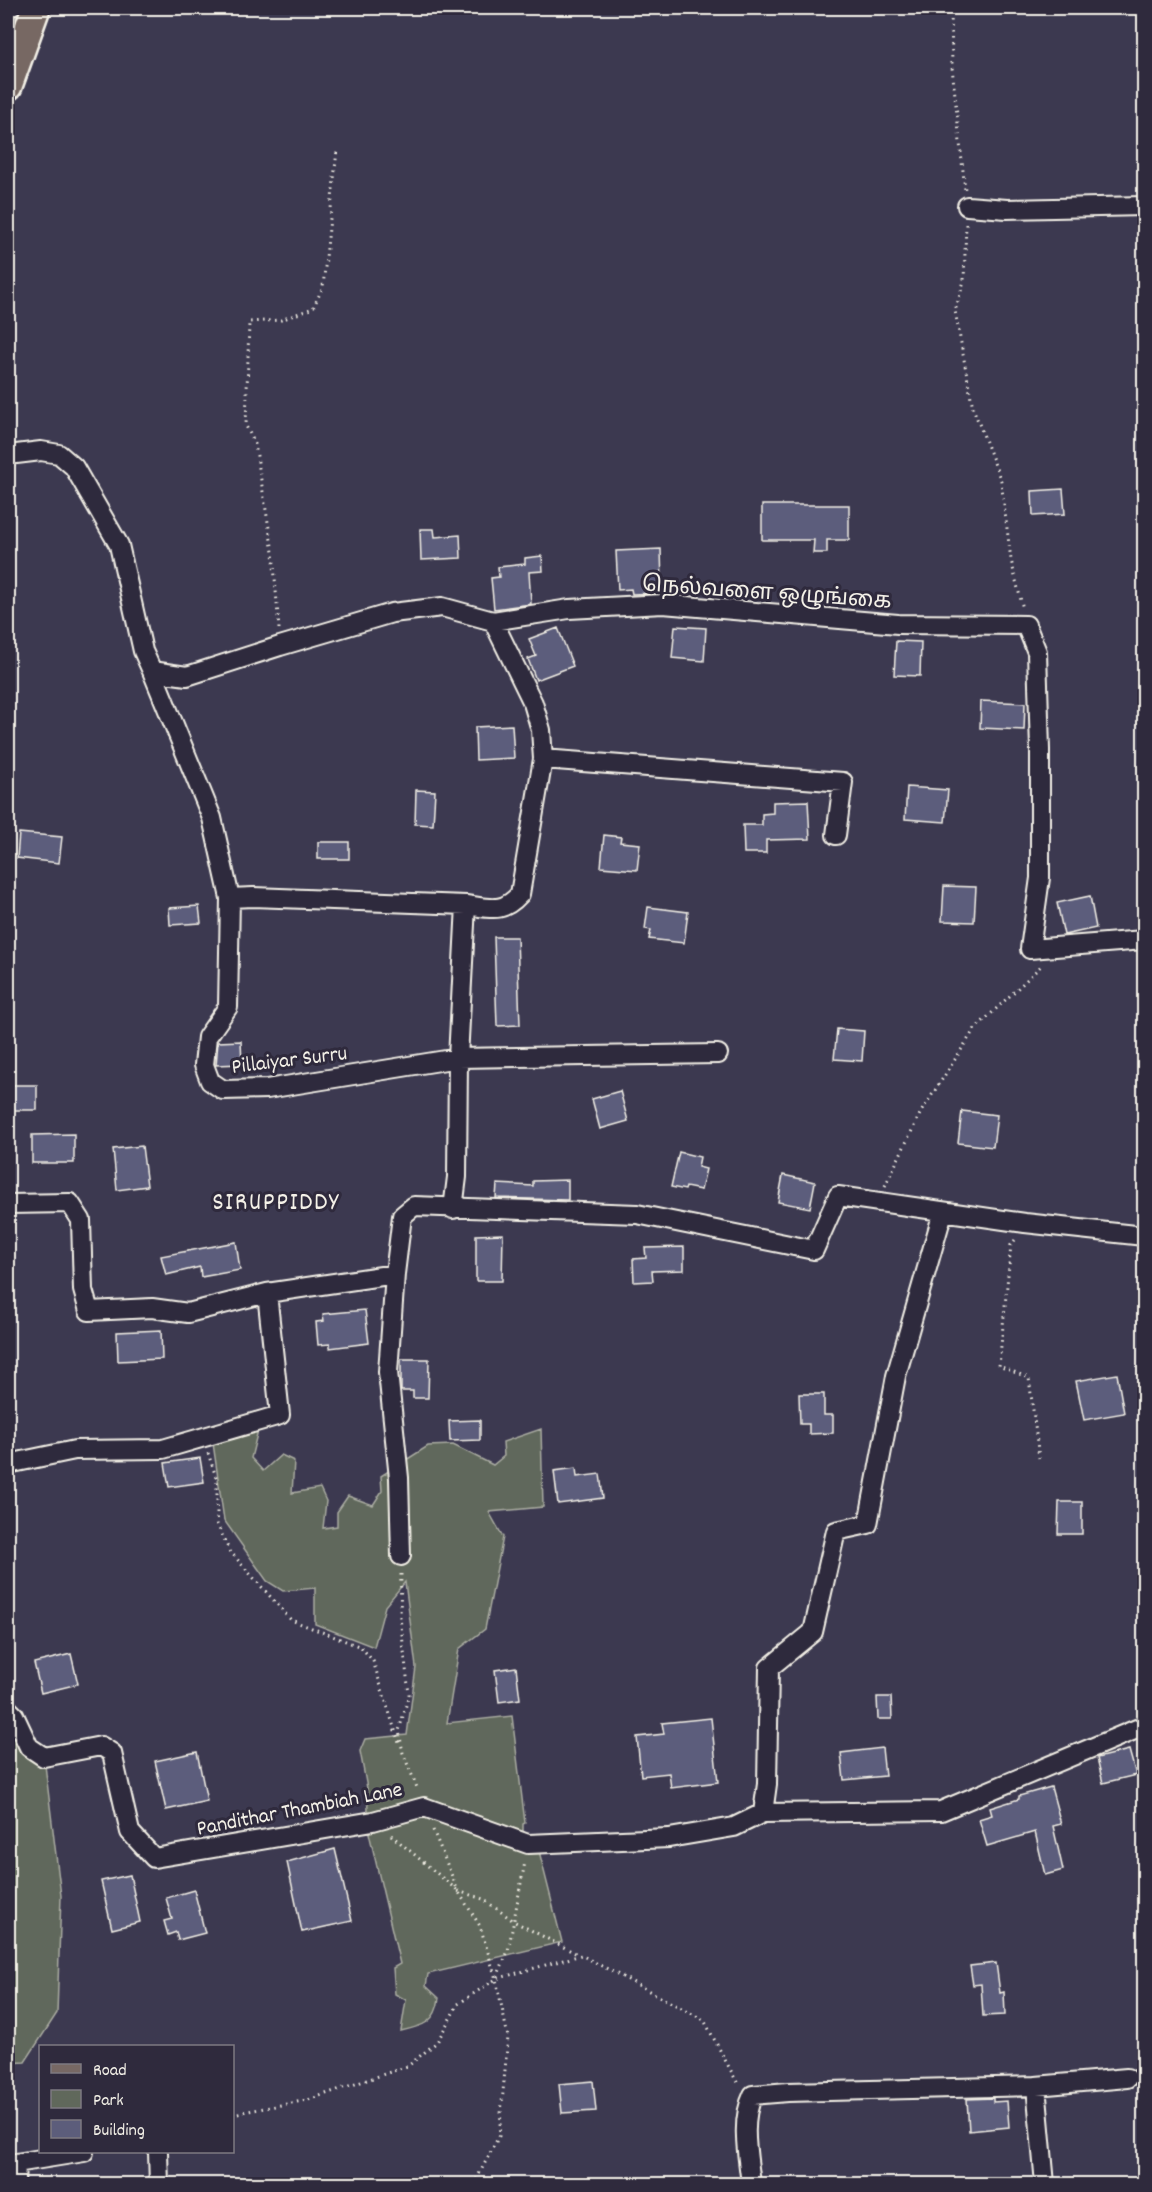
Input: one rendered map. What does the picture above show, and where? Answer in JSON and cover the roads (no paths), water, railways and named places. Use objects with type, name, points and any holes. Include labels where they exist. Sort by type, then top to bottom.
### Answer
[{"type":"main road","points":[[8,86],[36,8]]},
{"type":"street","points":[[967,206],[1007,209],[1144,206]]},
{"type":"street","points":[[8,455],[41,451],[59,454],[74,467],[119,545],[143,651],[152,671]]},
{"type":"street","name":"நெல்வளை ஒழுங்கை","points":[[152,671],[187,676],[392,613],[442,607],[493,621],[568,609],[663,604],[898,624],[1026,625],[1037,652],[1040,750],[1040,878],[1030,949],[1144,940]]},
{"type":"street","points":[[230,898],[254,897],[496,909],[510,904],[520,894],[543,759],[541,730],[533,703],[493,621]]},
{"type":"street","name":"Pillaiyar Surru","points":[[152,671],[165,698],[212,818],[230,898],[228,1007],[207,1037],[204,1065],[210,1081],[223,1090],[267,1089],[458,1058],[718,1054]]},
{"type":"street","points":[[543,759],[843,782],[836,835]]},
{"type":"street","points":[[453,1209],[457,1177],[458,1058],[466,906]]},
{"type":"street","points":[[401,1557],[399,1478],[388,1372],[402,1216],[414,1206],[637,1214],[814,1250],[838,1196],[1025,1223],[1144,1236]]},
{"type":"street","points":[[8,1204],[70,1203],[81,1220],[83,1290],[89,1311],[152,1308],[188,1313],[267,1293],[395,1274]]},
{"type":"street","points":[[763,1813],[767,1784],[769,1668],[813,1632],[837,1531],[868,1524],[896,1376],[943,1212]]},
{"type":"street","points":[[8,1464],[75,1450],[163,1449],[280,1415],[267,1293]]},
{"type":"street","name":"Pandithar Thambiah Lane","points":[[8,1709],[14,1714],[29,1747],[44,1757],[101,1746],[112,1753],[130,1832],[154,1858],[373,1821],[424,1807],[528,1844],[669,1838],[734,1827],[763,1813],[941,1811],[1144,1726]]},
{"type":"street","points":[[751,2184],[746,2137],[749,2104],[753,2096],[788,2092],[1036,2086],[1126,2078]]},
{"type":"street","points":[[1036,2086],[1045,2184]]},
{"type":"street","points":[[15,2184],[16,2163],[73,2153]]},
{"type":"street","points":[[158,2153],[159,2184]]},
{"type":"district","name":"SIRUPPIDDY","points":[[276,1200]]}]
